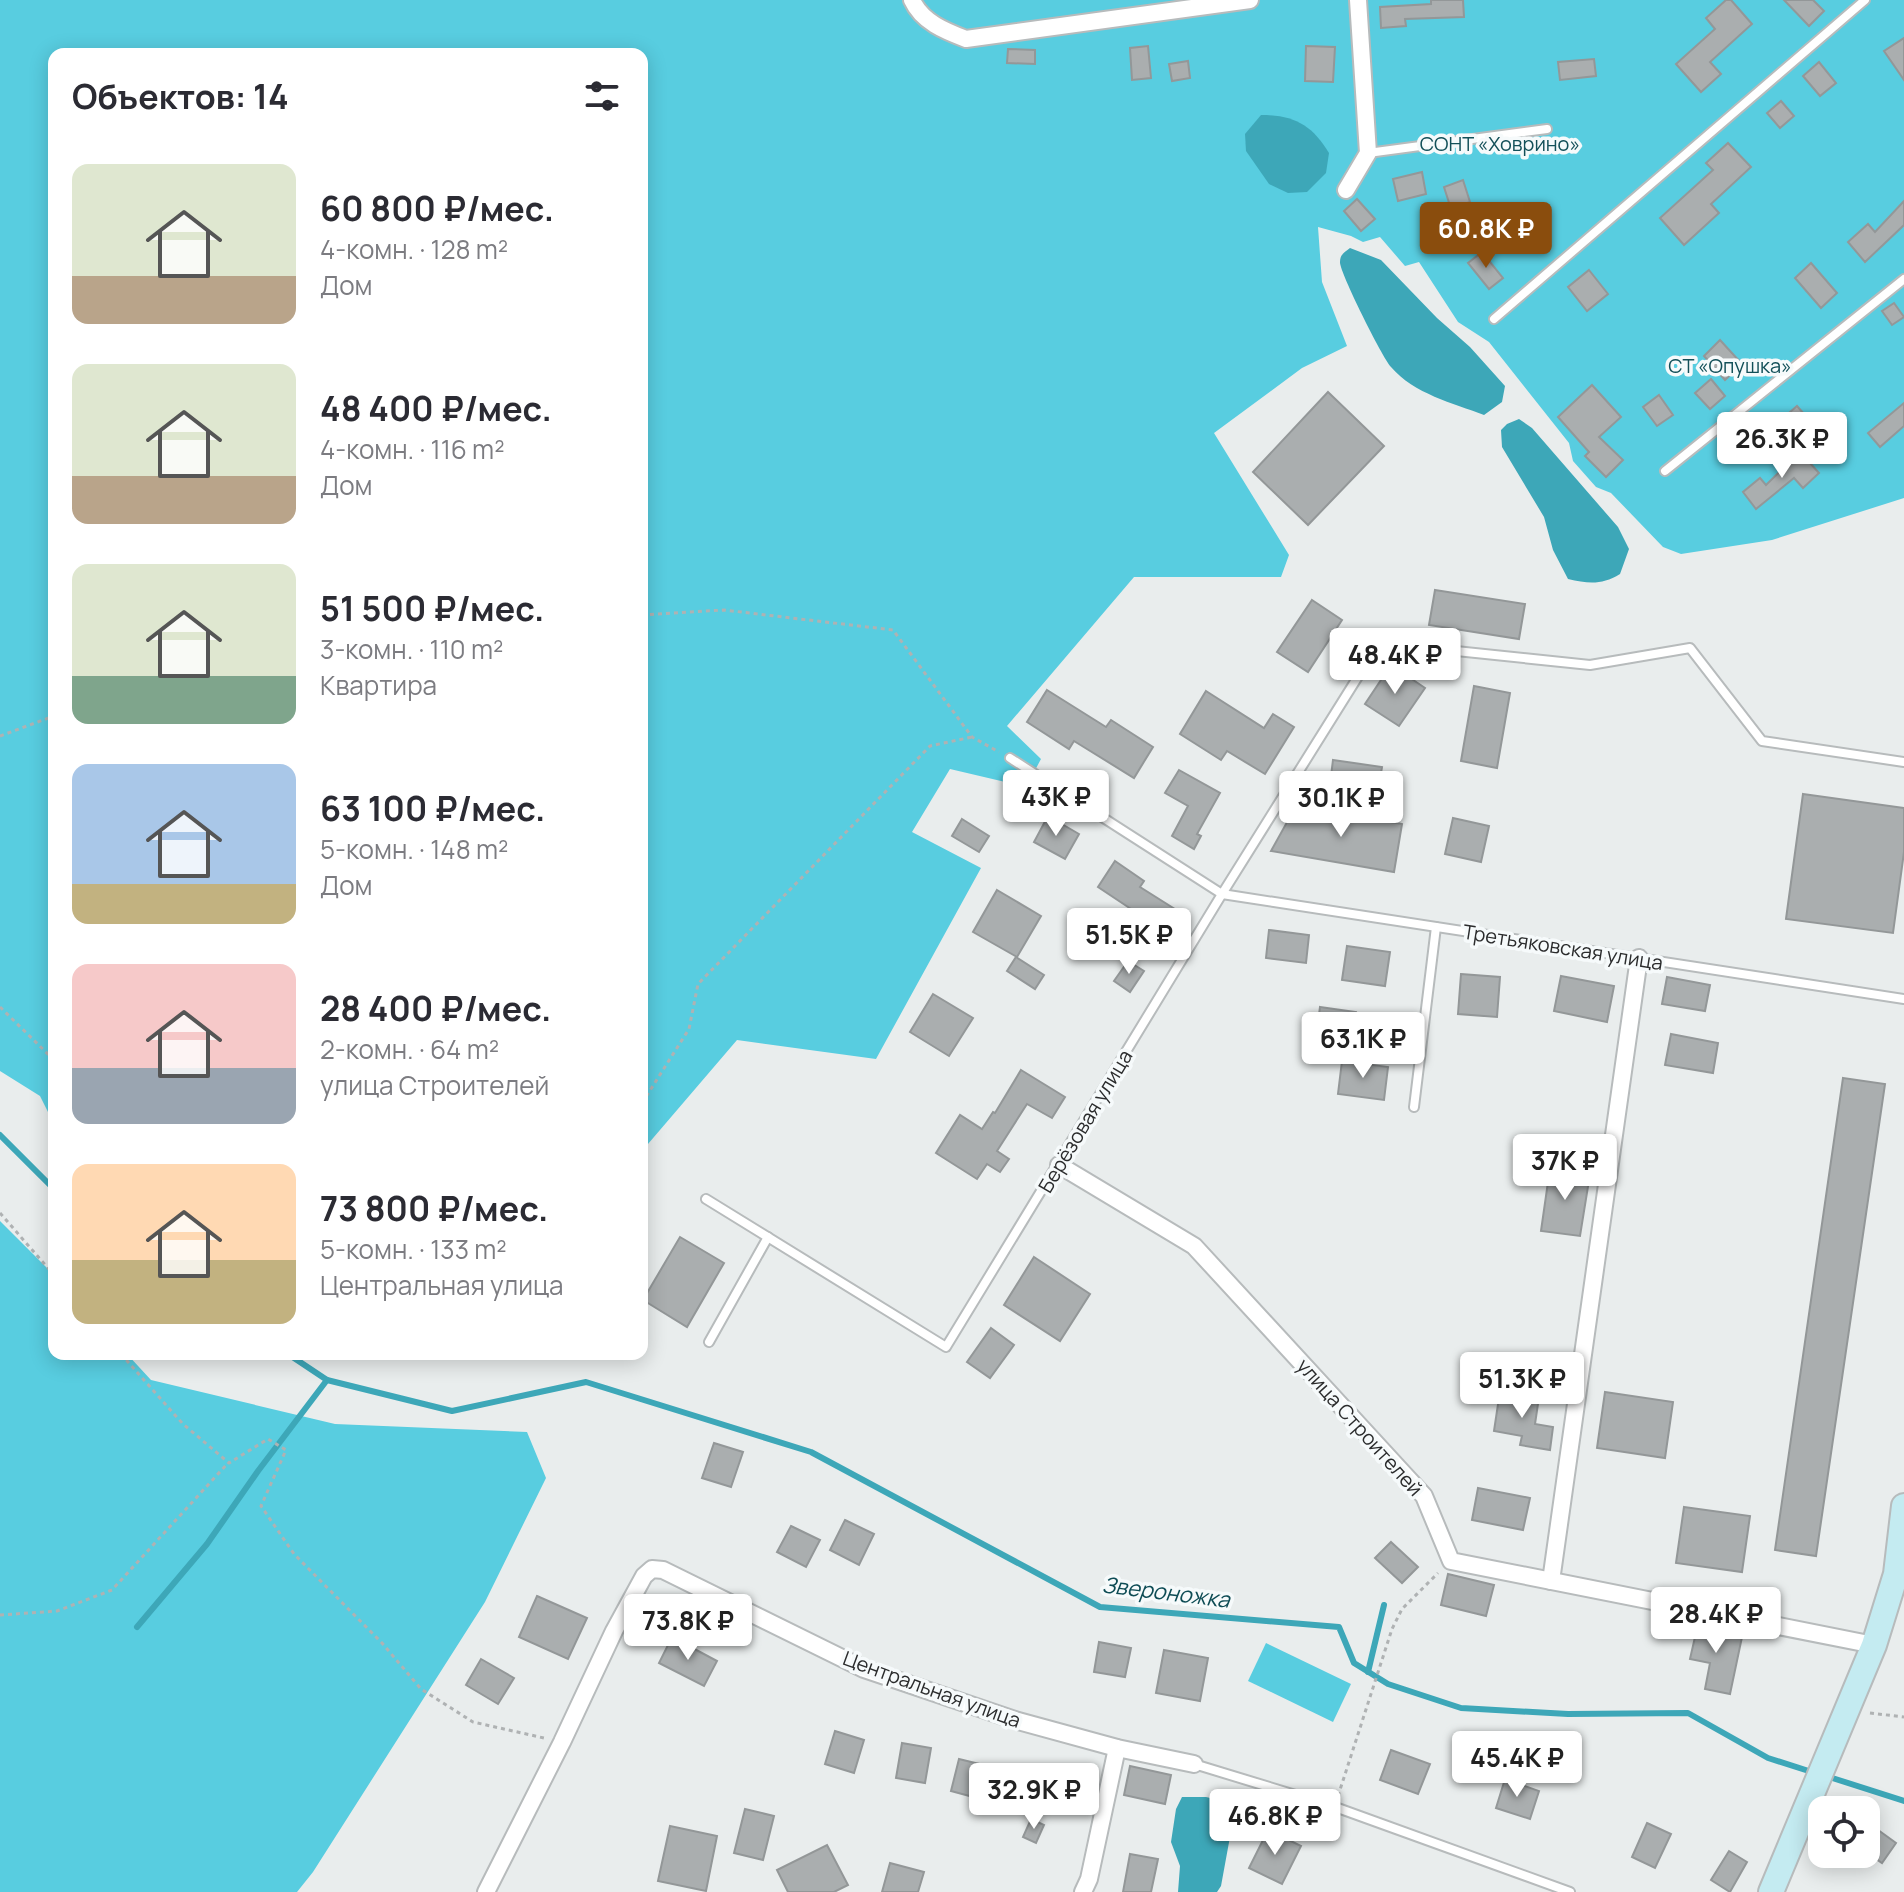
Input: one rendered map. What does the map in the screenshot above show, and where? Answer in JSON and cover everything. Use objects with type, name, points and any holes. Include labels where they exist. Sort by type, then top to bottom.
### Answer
[{"type":"street","points":[[912,0],[916,9],[939,29],[966,39],[1250,0]]},
{"type":"street","points":[[1346,190],[1368,153],[1358,0]]},
{"type":"street","points":[[1551,1581],[1639,958]]},
{"type":"street","name":"улица Строителей","points":[[1059,1165],[1194,1246],[1424,1496],[1451,1561]]},
{"type":"street","points":[[1771,1892],[1874,1645],[1896,1574],[1904,1506]]},
{"type":"street","points":[[1451,1561],[1874,1645]]},
{"type":"street","name":"Центральная улица","points":[[486,1892],[614,1631],[644,1576],[652,1569],[658,1569],[864,1669],[1018,1721],[1117,1748],[1194,1764]]},
{"type":"street","points":[[1083,1892],[1089,1879],[1117,1748]]},
{"type":"lane","points":[[1494,319],[1865,0]]},
{"type":"lane","points":[[1368,153],[1547,129]]},
{"type":"lane","points":[[1665,471],[1904,279]]},
{"type":"lane","name":"Берёзовая улица","points":[[768,1237],[946,1347],[1379,643],[1590,665],[1690,648],[1762,741],[1904,762]]},
{"type":"lane","points":[[1010,758],[1222,894]]},
{"type":"lane","name":"Третьяковская улица","points":[[1222,894],[1904,999]]},
{"type":"lane","points":[[1414,1107],[1436,927]]},
{"type":"lane","points":[[706,1199],[768,1237],[709,1342]]},
{"type":"lane","name":"Центральная улица","points":[[1194,1764],[1335,1807],[1570,1892]]},
{"type":"path","points":[[648,615],[724,610],[893,630],[972,737],[1010,758]]},
{"type":"path","points":[[0,736],[48,718]]},
{"type":"path","points":[[648,1094],[689,1029],[698,984],[930,746],[972,737]]},
{"type":"path","points":[[0,1007],[48,1054]]},
{"type":"path","points":[[0,1213],[48,1268]]},
{"type":"path","points":[[126,1360],[183,1424],[229,1463]]},
{"type":"path","points":[[0,1615],[57,1611],[112,1590],[229,1463],[268,1439],[286,1450],[261,1506],[294,1554],[382,1643],[421,1689],[473,1722],[562,1742]]},
{"type":"path","points":[[1335,1807],[1372,1689],[1402,1609],[1451,1561]]},
{"type":"path","points":[[1846,1710],[1904,1717]]},
{"type":"green space","points":[[0,0],[1904,0],[1904,498],[1772,540],[1681,554],[1663,547],[1611,493],[1596,487],[1573,461],[1569,443],[1489,342],[1458,322],[1419,262],[1405,266],[1380,237],[1363,242],[1318,227],[1322,282],[1347,346],[1302,368],[1214,433],[1289,555],[1281,577],[1134,577],[1007,726],[1041,759],[1026,787],[950,769],[912,832],[981,868],[876,1059],[737,1040],[648,1144],[648,48],[48,48],[48,1112],[40,1096],[0,1071]]},
{"type":"green space","points":[[0,1221],[48,1269],[48,1360],[133,1360],[151,1380],[335,1424],[527,1432],[546,1478],[485,1602],[313,1872],[297,1892],[0,1892]]},
{"type":"green space","points":[[1266,1643],[1351,1684],[1333,1722],[1248,1681]]},
{"type":"shaded area","points":[[1261,115],[1283,117],[1301,124],[1316,135],[1329,153],[1326,173],[1307,192],[1288,193],[1269,184],[1246,151],[1245,134]]},
{"type":"shaded area","points":[[1350,248],[1381,260],[1470,347],[1505,386],[1502,402],[1484,415],[1422,391],[1391,367],[1342,269],[1341,257]]},
{"type":"shaded area","points":[[1519,419],[1532,428],[1618,527],[1629,549],[1620,574],[1595,582],[1568,579],[1553,550],[1544,517],[1502,447],[1501,430]]},
{"type":"shaded area","points":[[1182,1797],[1206,1797],[1236,1804],[1221,1886],[1217,1892],[1178,1892],[1180,1866],[1171,1842],[1176,1809]]},
{"type":"building","points":[[1431,0],[1463,0],[1464,17],[1405,19],[1406,26],[1381,28],[1380,7],[1431,4]]},
{"type":"building","points":[[1726,0],[1731,0],[1752,24],[1710,62],[1721,74],[1701,92],[1676,64],[1715,29],[1706,18]]},
{"type":"building","points":[[1784,0],[1813,0],[1824,11],[1809,26]]},
{"type":"building","points":[[1904,38],[1904,80],[1884,51]]},
{"type":"building","points":[[1148,46],[1151,78],[1132,80],[1130,48]]},
{"type":"building","points":[[1306,46],[1335,47],[1333,82],[1305,81]]},
{"type":"building","points":[[1008,49],[1035,50],[1035,64],[1007,63]]},
{"type":"building","points":[[1594,59],[1596,76],[1560,80],[1558,62]]},
{"type":"building","points":[[1188,61],[1190,78],[1172,81],[1169,64]]},
{"type":"building","points":[[1819,62],[1836,83],[1820,96],[1803,76]]},
{"type":"building","points":[[1781,101],[1794,116],[1780,128],[1767,113]]},
{"type":"building","points":[[1728,143],[1751,167],[1711,204],[1719,213],[1684,245],[1660,218],[1713,170],[1706,163]]},
{"type":"building","points":[[1422,172],[1426,194],[1398,201],[1393,179]]},
{"type":"building","points":[[1463,180],[1470,202],[1451,209],[1444,187]]},
{"type":"building","points":[[1357,199],[1375,219],[1361,231],[1344,211]]},
{"type":"building","points":[[1904,201],[1904,225],[1865,262],[1848,242],[1868,224],[1875,232]]},
{"type":"building","points":[[1482,252],[1503,278],[1489,289],[1468,263]]},
{"type":"building","points":[[1811,263],[1837,293],[1821,308],[1795,278]]},
{"type":"building","points":[[1589,270],[1608,294],[1587,311],[1568,287]]},
{"type":"building","points":[[1894,303],[1904,317],[1892,325],[1882,311]]},
{"type":"building","points":[[1720,340],[1742,364],[1725,380],[1704,356]]},
{"type":"building","points":[[1711,379],[1725,396],[1710,409],[1695,393]]},
{"type":"building","points":[[1592,385],[1621,417],[1599,437],[1623,460],[1606,477],[1585,456],[1589,452],[1558,417]]},
{"type":"building","points":[[1328,392],[1384,446],[1308,525],[1253,472]]},
{"type":"building","points":[[1659,395],[1673,415],[1657,426],[1643,407]]},
{"type":"building","points":[[1904,403],[1904,426],[1880,447],[1868,433]]},
{"type":"building","points":[[1797,406],[1811,422],[1795,436],[1781,420]]},
{"type":"building","points":[[1800,452],[1819,473],[1803,488],[1794,478],[1756,509],[1743,492],[1760,478],[1766,485]]},
{"type":"building","points":[[1435,590],[1525,604],[1519,639],[1429,625]]},
{"type":"building","points":[[1312,600],[1342,620],[1308,672],[1277,652]]},
{"type":"building","points":[[1391,665],[1425,688],[1399,726],[1365,704]]},
{"type":"building","points":[[1474,686],[1510,693],[1497,768],[1461,761]]},
{"type":"building","points":[[1047,690],[1106,727],[1111,720],[1153,747],[1134,778],[1074,741],[1069,749],[1027,722]]},
{"type":"building","points":[[1206,691],[1264,728],[1273,714],[1294,727],[1265,774],[1227,751],[1221,760],[1180,734]]},
{"type":"building","points":[[1333,760],[1382,767],[1378,791],[1330,784]]},
{"type":"building","points":[[1179,770],[1220,793],[1197,834],[1201,836],[1194,849],[1172,836],[1188,806],[1165,793]]},
{"type":"building","points":[[1803,794],[1904,808],[1904,852],[1893,933],[1786,919]]},
{"type":"building","points":[[1296,806],[1402,824],[1394,872],[1271,851]]},
{"type":"building","points":[[1048,816],[1079,834],[1065,859],[1034,842]]},
{"type":"building","points":[[1453,818],[1489,826],[1481,862],[1445,854]]},
{"type":"building","points":[[962,819],[989,836],[979,852],[952,836]]},
{"type":"building","points":[[1115,861],[1144,881],[1140,887],[1178,911],[1161,938],[1145,927],[1149,921],[1098,887]]},
{"type":"building","points":[[997,890],[1041,916],[1017,957],[973,932]]},
{"type":"building","points":[[1269,930],[1309,935],[1306,963],[1266,958]]},
{"type":"building","points":[[1347,946],[1390,952],[1385,986],[1342,980]]},
{"type":"building","points":[[1016,957],[1044,975],[1035,989],[1007,971]]},
{"type":"building","points":[[1128,961],[1144,971],[1130,992],[1114,981]]},
{"type":"building","points":[[1461,974],[1500,977],[1497,1017],[1458,1014]]},
{"type":"building","points":[[1561,976],[1614,986],[1607,1022],[1554,1011]]},
{"type":"building","points":[[1667,977],[1710,985],[1705,1011],[1662,1004]]},
{"type":"building","points":[[933,994],[973,1018],[949,1056],[910,1032]]},
{"type":"building","points":[[1320,1007],[1356,1012],[1353,1034],[1317,1030]]},
{"type":"building","points":[[1671,1034],[1718,1043],[1713,1073],[1665,1065]]},
{"type":"building","points":[[1342,1061],[1388,1067],[1384,1100],[1338,1094]]},
{"type":"building","points":[[1021,1070],[1065,1097],[1052,1118],[1027,1104],[997,1151],[1009,1159],[1000,1172],[987,1164],[977,1179],[936,1153],[960,1115],[982,1129]]},
{"type":"building","points":[[1843,1078],[1885,1084],[1816,1556],[1775,1550]]},
{"type":"building","points":[[1550,1168],[1590,1174],[1580,1236],[1541,1231]]},
{"type":"building","points":[[680,1237],[724,1263],[687,1327],[648,1303],[648,1291]]},
{"type":"building","points":[[1034,1257],[1090,1294],[1060,1341],[1004,1305]]},
{"type":"building","points":[[991,1328],[1014,1345],[990,1378],[967,1362]]},
{"type":"building","points":[[1500,1391],[1539,1397],[1535,1424],[1553,1427],[1550,1450],[1520,1445],[1522,1436],[1494,1431]]},
{"type":"building","points":[[1605,1392],[1673,1402],[1665,1458],[1597,1448]]},
{"type":"building","points":[[714,1443],[743,1452],[731,1487],[702,1478]]},
{"type":"building","points":[[1478,1488],[1530,1498],[1523,1530],[1472,1520]]},
{"type":"building","points":[[1684,1507],[1750,1516],[1742,1572],[1676,1563]]},
{"type":"building","points":[[845,1520],[874,1534],[859,1565],[830,1550]]},
{"type":"building","points":[[791,1526],[820,1540],[806,1567],[777,1552]]},
{"type":"building","points":[[1391,1542],[1418,1567],[1402,1583],[1375,1558]]},
{"type":"building","points":[[1448,1574],[1494,1585],[1486,1616],[1441,1605]]},
{"type":"building","points":[[537,1596],[587,1618],[568,1659],[519,1637]]},
{"type":"building","points":[[1692,1620],[1715,1625],[1714,1631],[1742,1637],[1730,1694],[1705,1689],[1710,1663],[1690,1659],[1695,1637],[1689,1636]]},
{"type":"building","points":[[672,1637],[717,1661],[704,1686],[659,1663]]},
{"type":"building","points":[[1099,1642],[1131,1648],[1125,1677],[1094,1672]]},
{"type":"building","points":[[1164,1650],[1208,1658],[1200,1701],[1156,1693]]},
{"type":"building","points":[[481,1659],[514,1678],[498,1704],[466,1685]]},
{"type":"building","points":[[835,1731],[864,1740],[854,1773],[825,1764]]},
{"type":"building","points":[[902,1743],[931,1748],[925,1783],[896,1778]]},
{"type":"building","points":[[1391,1750],[1430,1764],[1418,1794],[1380,1780]]},
{"type":"building","points":[[959,1759],[1008,1771],[999,1804],[951,1791]]},
{"type":"building","points":[[1130,1766],[1171,1775],[1165,1804],[1124,1795]]},
{"type":"building","points":[[1048,1773],[1087,1781],[1081,1810],[1042,1802]]},
{"type":"building","points":[[1505,1779],[1539,1791],[1530,1819],[1496,1808]]},
{"type":"building","points":[[745,1809],[774,1816],[763,1860],[734,1853]]},
{"type":"building","points":[[1031,1819],[1044,1825],[1036,1843],[1023,1837]]},
{"type":"building","points":[[1647,1823],[1671,1834],[1655,1868],[1632,1857]]},
{"type":"building","points":[[670,1826],[717,1836],[706,1891],[658,1881]]},
{"type":"building","points":[[1268,1830],[1301,1846],[1282,1884],[1249,1868]]},
{"type":"building","points":[[1880,1831],[1896,1843],[1882,1863],[1880,1862]]},
{"type":"building","points":[[827,1845],[848,1885],[834,1892],[788,1892],[777,1870]]},
{"type":"building","points":[[1729,1851],[1747,1862],[1730,1892],[1711,1880]]},
{"type":"building","points":[[1130,1854],[1158,1859],[1151,1892],[1123,1892]]},
{"type":"building","points":[[890,1863],[924,1872],[918,1892],[882,1892]]},
{"type":"waterway","name":"Звероножка","points":[[0,1135],[48,1183]]},
{"type":"waterway","name":"Звероножка","points":[[297,1360],[327,1380],[452,1411],[586,1382],[811,1452],[1100,1607],[1339,1627],[1354,1663],[1388,1684],[1461,1708],[1568,1714],[1688,1713],[1768,1758],[1815,1773]]},
{"type":"waterway","points":[[137,1627],[207,1544],[327,1380]]},
{"type":"waterway","points":[[1368,1672],[1384,1605]]},
{"type":"waterway","name":"Звероножка","points":[[1826,1776],[1904,1801]]},
{"type":"park label","name":"СОНТ «Ховрино»","points":[[1500,143]]},
{"type":"park label","name":"СТ «Опушка»","points":[[1730,365]]}]
